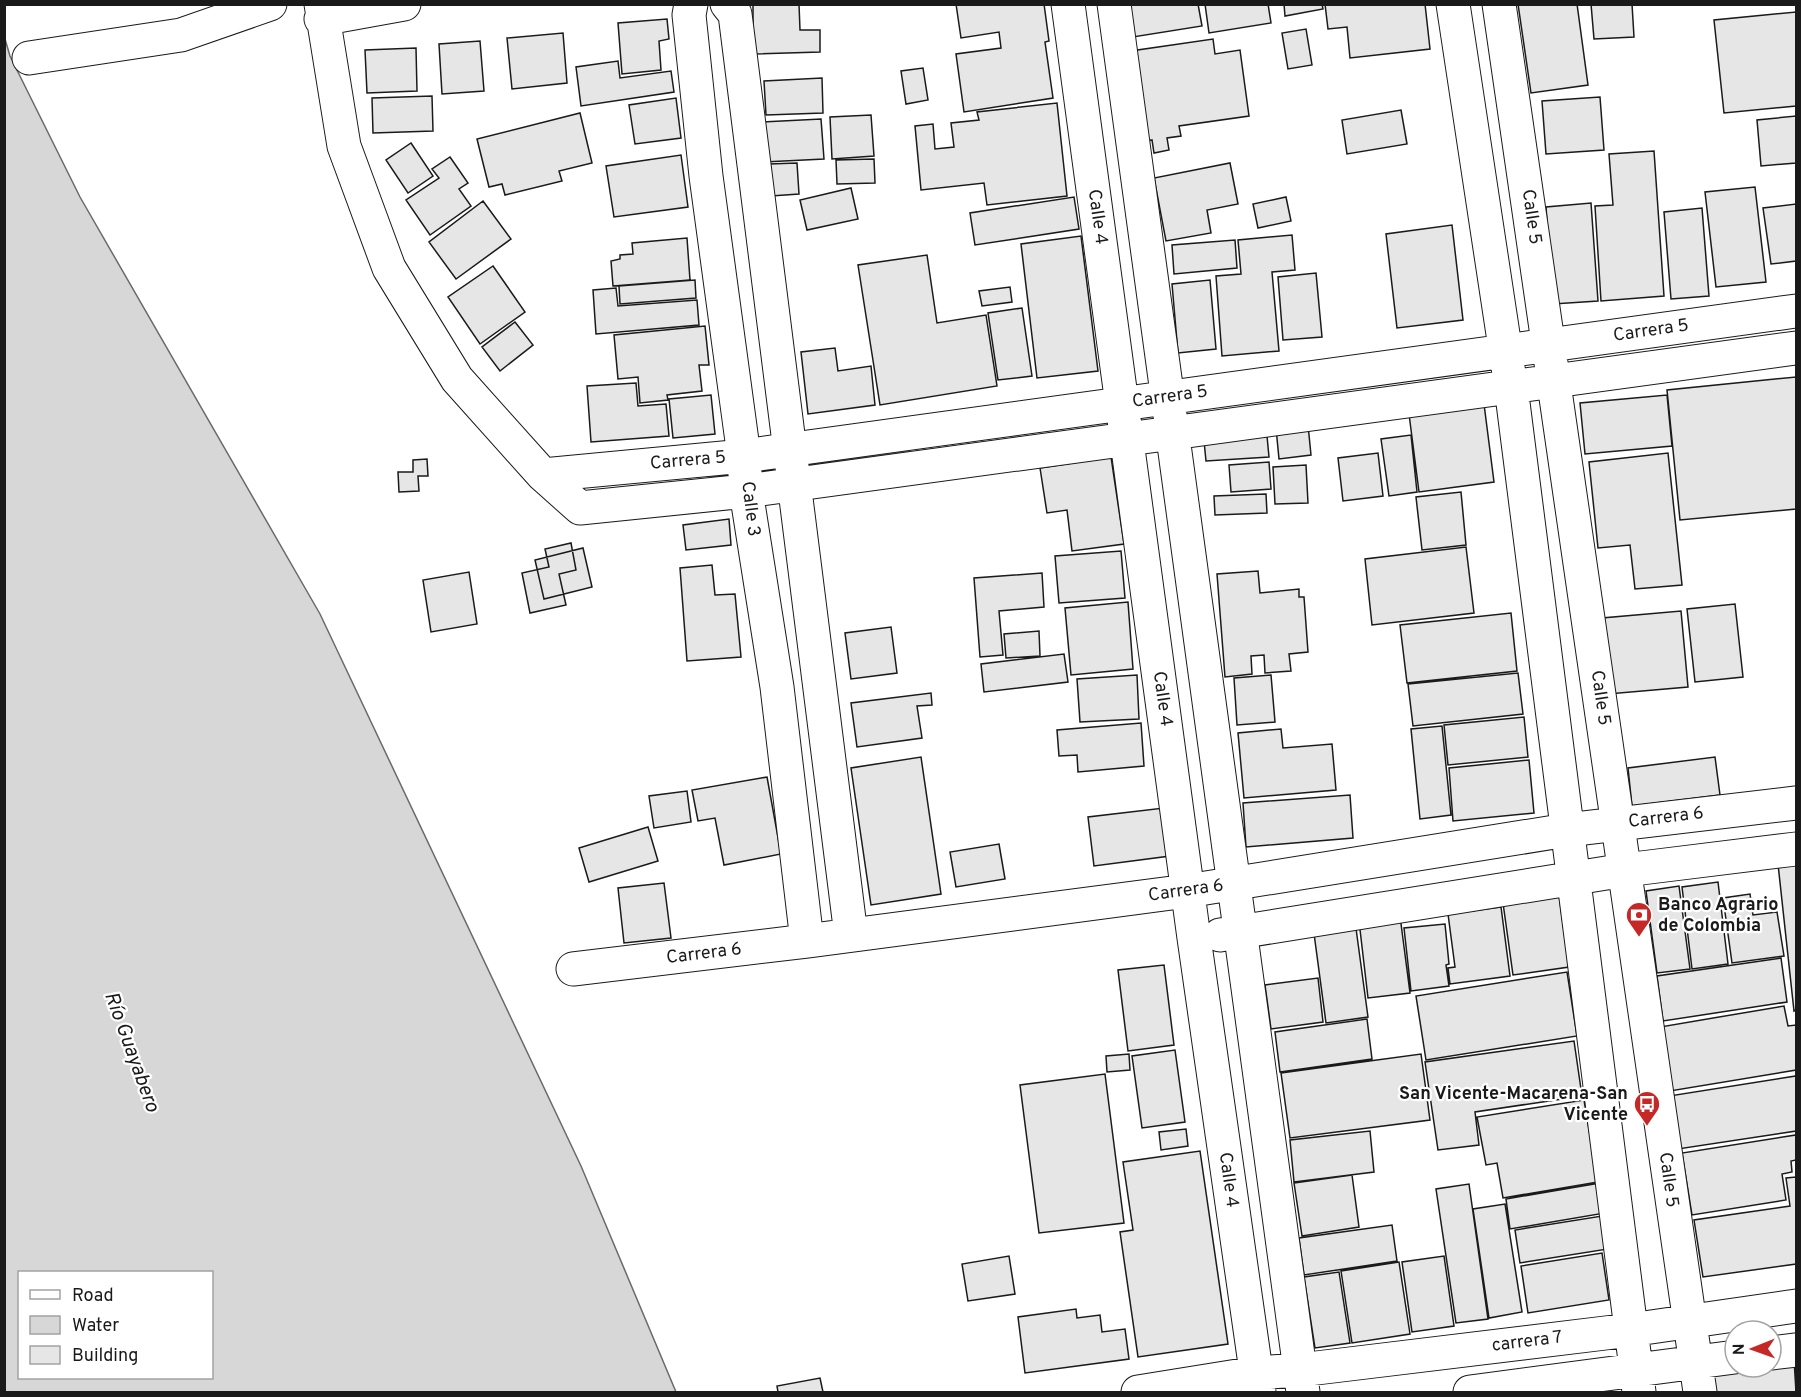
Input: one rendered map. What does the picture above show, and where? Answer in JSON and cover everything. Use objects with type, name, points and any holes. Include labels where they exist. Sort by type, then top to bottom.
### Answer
[{"type":"street","points":[[29,58],[181,35],[270,4]]},
{"type":"street","points":[[404,4],[321,11],[344,146],[389,268],[457,379],[543,475]]},
{"type":"street","name":"Calle 3","points":[[692,4],[689,15],[706,176],[744,456],[746,491],[777,687],[807,941]]},
{"type":"street","points":[[727,4],[735,14],[850,935]]},
{"type":"street","name":"Calle 4","points":[[1068,4],[1194,938],[1257,1383]]},
{"type":"street","points":[[1114,4],[1301,1381]]},
{"type":"street","points":[[1453,4],[1511,387],[1638,1381]]},
{"type":"street","name":"Calle 5","points":[[1499,4],[1555,381],[1688,1322],[1698,1377]]},
{"type":"street","name":"Carrera 5","points":[[543,475],[744,456],[1797,311]]},
{"type":"street","name":"Carrera 5","points":[[543,475],[580,508],[746,491],[1797,348]]},
{"type":"street","name":"Carrera 6","points":[[573,969],[1188,891],[1567,830],[1797,803]]},
{"type":"street","points":[[1194,938],[1240,933],[1625,870],[1797,849]]},
{"type":"street","name":"carrera 7","points":[[1138,1392],[1301,1381],[1797,1306]]},
{"type":"street","points":[[1470,1392],[1698,1377],[1723,1363]]},
{"type":"water","name":"Río Guayabero","points":[[5,39],[10,56],[80,197],[320,614],[581,1166],[676,1392],[5,1392]]},
{"type":"building","points":[[799,4],[800,30],[820,30],[820,52],[753,54],[753,5]]},
{"type":"building","points":[[956,4],[1044,4],[1049,41],[1045,42],[1053,98],[964,112],[956,54],[1001,48],[999,32],[961,38]]},
{"type":"building","points":[[1128,4],[1198,4],[1202,26],[1133,37]]},
{"type":"building","points":[[1205,4],[1268,4],[1271,23],[1209,33]]},
{"type":"building","points":[[1284,4],[1322,4],[1323,9],[1285,16]]},
{"type":"building","points":[[1325,4],[1425,4],[1430,49],[1350,58],[1347,27],[1328,29]]},
{"type":"building","points":[[1518,4],[1577,4],[1588,85],[1531,93]]},
{"type":"building","points":[[1591,4],[1632,4],[1634,37],[1594,39]]},
{"type":"building","points":[[1796,12],[1796,106],[1724,113],[1714,20]]},
{"type":"building","points":[[667,19],[669,39],[659,41],[661,70],[622,74],[618,23]]},
{"type":"building","points":[[1306,29],[1312,65],[1288,69],[1282,33]]},
{"type":"building","points":[[563,33],[567,83],[512,89],[507,38]]},
{"type":"building","points":[[1213,39],[1215,54],[1240,50],[1249,116],[1179,126],[1181,136],[1167,138],[1169,150],[1154,153],[1152,140],[1137,143],[1124,52]]},
{"type":"building","points":[[480,41],[484,91],[442,94],[439,44]]},
{"type":"building","points":[[416,48],[417,91],[367,93],[365,50]]},
{"type":"building","points":[[618,61],[620,78],[671,71],[674,92],[581,106],[576,67]]},
{"type":"building","points":[[923,68],[928,100],[906,104],[901,71]]},
{"type":"building","points":[[822,78],[823,113],[766,115],[764,81]]},
{"type":"building","points":[[432,96],[433,131],[373,133],[372,98]]},
{"type":"building","points":[[1600,97],[1604,150],[1546,154],[1542,101]]},
{"type":"building","points":[[676,98],[681,138],[635,144],[629,105]]},
{"type":"building","points":[[1057,103],[1067,196],[987,205],[984,183],[921,190],[915,126],[933,124],[935,149],[954,147],[951,123],[979,120],[977,112]]},
{"type":"building","points":[[1401,110],[1407,144],[1347,154],[1342,120]]},
{"type":"building","points":[[580,113],[592,163],[559,171],[562,181],[505,195],[502,184],[489,187],[477,139]]},
{"type":"building","points":[[871,115],[874,156],[832,159],[830,117]]},
{"type":"building","points":[[1796,116],[1796,163],[1761,166],[1757,120]]},
{"type":"building","points":[[821,119],[824,159],[764,162],[761,122]]},
{"type":"building","points":[[411,143],[433,176],[408,193],[386,160]]},
{"type":"building","points":[[1654,151],[1664,296],[1601,301],[1595,206],[1613,205],[1609,154]]},
{"type":"building","points":[[681,155],[688,207],[614,217],[606,166]]},
{"type":"building","points":[[450,157],[468,183],[459,189],[471,206],[430,235],[406,200],[439,178],[432,169]]},
{"type":"building","points":[[874,159],[875,183],[837,184],[836,160]]},
{"type":"building","points":[[797,163],[799,194],[771,196],[769,164]]},
{"type":"building","points":[[1230,163],[1238,204],[1207,210],[1211,233],[1166,241],[1154,178]]},
{"type":"building","points":[[1755,187],[1766,282],[1716,287],[1705,192]]},
{"type":"building","points":[[851,188],[858,219],[807,230],[800,200]]},
{"type":"building","points":[[1074,197],[1079,229],[975,245],[970,213]]},
{"type":"building","points":[[1286,197],[1291,221],[1258,228],[1253,204]]},
{"type":"building","points":[[483,201],[511,239],[456,279],[429,242]]},
{"type":"building","points":[[1591,203],[1598,301],[1553,304],[1546,207]]},
{"type":"building","points":[[1796,204],[1796,261],[1771,264],[1763,208]]},
{"type":"building","points":[[1702,208],[1709,296],[1671,299],[1664,212]]},
{"type":"building","points":[[1452,225],[1463,320],[1397,328],[1386,234]]},
{"type":"building","points":[[1292,235],[1295,270],[1272,272],[1279,351],[1222,356],[1216,276],[1241,274],[1238,240]]},
{"type":"building","points":[[1081,236],[1098,371],[1037,378],[1021,244]]},
{"type":"building","points":[[687,238],[690,280],[613,286],[611,261],[620,259],[620,255],[633,254],[632,243]]},
{"type":"building","points":[[1235,240],[1237,268],[1174,274],[1172,245]]},
{"type":"building","points":[[927,255],[937,323],[986,315],[997,386],[880,405],[858,265]]},
{"type":"building","points":[[493,266],[525,312],[480,344],[448,297]]},
{"type":"building","points":[[1316,273],[1322,337],[1283,340],[1278,277]]},
{"type":"building","points":[[695,280],[696,298],[620,304],[619,286]]},
{"type":"building","points":[[1210,280],[1216,349],[1178,353],[1172,284]]},
{"type":"building","points":[[1010,287],[1012,302],[982,306],[979,291]]},
{"type":"building","points":[[616,288],[618,306],[697,300],[699,325],[596,334],[593,290]]},
{"type":"building","points":[[1022,308],[1032,376],[998,380],[988,313]]},
{"type":"building","points":[[515,322],[533,345],[500,371],[482,347]]},
{"type":"building","points":[[705,326],[709,365],[699,365],[702,391],[667,395],[668,400],[640,403],[638,377],[618,379],[614,335]]},
{"type":"building","points":[[835,348],[838,371],[871,366],[875,405],[808,414],[801,352]]},
{"type":"building","points":[[1796,377],[1796,509],[1680,520],[1667,390]]},
{"type":"building","points":[[636,383],[638,406],[666,404],[669,436],[591,442],[587,386]]},
{"type":"building","points":[[711,395],[715,434],[673,438],[669,399]]},
{"type":"building","points":[[1667,395],[1672,446],[1585,454],[1580,403]]},
{"type":"building","points":[[1484,404],[1494,482],[1419,492],[1409,414]]},
{"type":"building","points":[[1308,425],[1311,455],[1279,459],[1276,428]]},
{"type":"building","points":[[1411,435],[1417,492],[1389,496],[1381,439]]},
{"type":"building","points":[[1267,436],[1269,457],[1206,461],[1204,441]]},
{"type":"building","points":[[1378,453],[1383,496],[1343,501],[1338,458]]},
{"type":"building","points":[[1668,453],[1682,585],[1635,589],[1630,545],[1598,548],[1589,462]]},
{"type":"building","points":[[1111,457],[1124,544],[1072,551],[1067,510],[1047,513],[1040,468]]},
{"type":"building","points":[[427,459],[428,476],[418,476],[419,491],[399,492],[398,472],[413,472],[413,460]]},
{"type":"building","points":[[1269,462],[1271,489],[1231,492],[1229,465]]},
{"type":"building","points":[[1306,465],[1308,503],[1275,504],[1273,467]]},
{"type":"building","points":[[1461,492],[1466,545],[1422,550],[1416,497]]},
{"type":"building","points":[[1266,494],[1267,513],[1215,515],[1214,496]]},
{"type":"building","points":[[729,519],[731,545],[686,550],[683,525]]},
{"type":"building","points":[[571,543],[576,570],[559,574],[566,605],[530,613],[522,573],[549,567],[545,549]]},
{"type":"building","points":[[1466,547],[1474,613],[1372,625],[1365,559]]},
{"type":"building","points":[[583,548],[592,587],[544,599],[535,560]]},
{"type":"building","points":[[1121,551],[1125,598],[1059,603],[1055,556]]},
{"type":"building","points":[[712,565],[715,595],[735,594],[741,657],[687,661],[680,568]]},
{"type":"building","points":[[1258,571],[1260,593],[1299,589],[1299,597],[1304,597],[1308,652],[1289,654],[1291,671],[1265,673],[1264,655],[1251,656],[1252,674],[1225,677],[1217,574]]},
{"type":"building","points":[[469,572],[477,624],[431,632],[423,580]]},
{"type":"building","points":[[1042,573],[1044,607],[999,611],[1003,655],[980,657],[974,578]]},
{"type":"building","points":[[1128,602],[1133,669],[1071,675],[1065,608]]},
{"type":"building","points":[[1735,604],[1743,677],[1695,682],[1687,609]]},
{"type":"building","points":[[1681,611],[1688,687],[1608,694],[1602,618]]},
{"type":"building","points":[[1511,613],[1517,671],[1407,683],[1400,625]]},
{"type":"building","points":[[891,627],[897,673],[851,679],[845,633]]},
{"type":"building","points":[[1039,631],[1040,656],[1006,658],[1004,634]]},
{"type":"building","points":[[1064,654],[1068,682],[984,692],[981,664]]},
{"type":"building","points":[[1518,673],[1523,714],[1413,726],[1408,684]]},
{"type":"building","points":[[1137,675],[1139,719],[1080,722],[1077,679]]},
{"type":"building","points":[[1271,675],[1275,722],[1237,725],[1234,678]]},
{"type":"building","points":[[931,693],[932,705],[917,706],[922,738],[857,747],[851,703]]},
{"type":"building","points":[[1524,717],[1528,757],[1448,765],[1444,725]]},
{"type":"building","points":[[1141,723],[1144,766],[1078,772],[1077,755],[1059,756],[1057,730]]},
{"type":"building","points":[[1442,726],[1451,815],[1420,819],[1411,729]]},
{"type":"building","points":[[1281,729],[1283,748],[1332,744],[1336,790],[1244,798],[1238,733]]},
{"type":"building","points":[[921,757],[941,894],[871,905],[851,768]]},
{"type":"building","points":[[1715,757],[1720,795],[1632,806],[1628,768]]},
{"type":"building","points":[[1529,760],[1534,813],[1453,821],[1449,768]]},
{"type":"building","points":[[767,777],[781,854],[724,865],[715,818],[698,821],[692,790]]},
{"type":"building","points":[[687,791],[691,822],[654,828],[649,796]]},
{"type":"building","points":[[1350,795],[1353,838],[1246,847],[1243,803]]},
{"type":"building","points":[[1164,808],[1170,856],[1094,866],[1088,817]]},
{"type":"building","points":[[648,827],[658,861],[589,882],[579,848]]},
{"type":"building","points":[[999,844],[1005,879],[956,887],[950,852]]},
{"type":"building","points":[[1796,861],[1796,1010],[1794,1011],[1778,864]]},
{"type":"building","points":[[1718,882],[1728,964],[1692,969],[1682,887]]},
{"type":"building","points":[[664,883],[671,938],[624,943],[618,888]]},
{"type":"building","points":[[1679,886],[1690,969],[1657,973],[1646,891]]},
{"type":"building","points":[[1750,894],[1753,915],[1777,912],[1784,956],[1732,963],[1723,898]]},
{"type":"building","points":[[1559,895],[1569,967],[1513,975],[1503,903]]},
{"type":"building","points":[[1501,907],[1510,976],[1450,984],[1448,968],[1455,967],[1448,914]]},
{"type":"building","points":[[1400,916],[1410,993],[1368,998],[1359,921]]},
{"type":"building","points":[[1355,921],[1368,1017],[1326,1023],[1313,926]]},
{"type":"building","points":[[1445,924],[1449,986],[1411,991],[1404,928]]},
{"type":"building","points":[[1781,958],[1787,1002],[1663,1021],[1657,976]]},
{"type":"building","points":[[1164,965],[1174,1045],[1128,1051],[1118,970]]},
{"type":"building","points":[[1567,972],[1577,1036],[1426,1060],[1416,996]]},
{"type":"building","points":[[1318,978],[1323,1022],[1271,1029],[1265,985]]},
{"type":"building","points":[[1784,1006],[1788,1026],[1796,1025],[1796,1070],[1670,1091],[1660,1027]]},
{"type":"building","points":[[1367,1019],[1372,1059],[1280,1072],[1275,1032]]},
{"type":"building","points":[[1574,1041],[1582,1096],[1475,1112],[1479,1145],[1438,1150],[1425,1062]]},
{"type":"building","points":[[1175,1050],[1185,1122],[1142,1128],[1132,1056]]},
{"type":"building","points":[[1129,1054],[1130,1070],[1107,1072],[1106,1056]]},
{"type":"building","points":[[1421,1054],[1430,1120],[1290,1138],[1281,1073]]},
{"type":"building","points":[[1105,1074],[1124,1223],[1039,1233],[1020,1085]]},
{"type":"building","points":[[1796,1076],[1796,1131],[1678,1149],[1669,1096]]},
{"type":"building","points":[[1584,1100],[1598,1182],[1503,1198],[1497,1163],[1486,1165],[1477,1117]]},
{"type":"building","points":[[1186,1129],[1188,1146],[1161,1150],[1159,1132]]},
{"type":"building","points":[[1370,1131],[1374,1172],[1294,1182],[1290,1140]]},
{"type":"building","points":[[1796,1135],[1796,1160],[1791,1161],[1792,1172],[1782,1174],[1786,1200],[1692,1215],[1682,1153]]},
{"type":"building","points":[[1200,1151],[1228,1344],[1138,1357],[1120,1232],[1133,1230],[1123,1162]]},
{"type":"building","points":[[1352,1175],[1359,1227],[1302,1236],[1294,1183]]},
{"type":"building","points":[[1796,1177],[1796,1264],[1703,1277],[1694,1220],[1790,1206],[1786,1178]]},
{"type":"building","points":[[1600,1183],[1605,1213],[1510,1229],[1506,1199]]},
{"type":"building","points":[[1469,1184],[1488,1319],[1456,1323],[1436,1189]]},
{"type":"building","points":[[1505,1204],[1522,1312],[1489,1318],[1473,1209]]},
{"type":"building","points":[[1602,1216],[1608,1249],[1520,1263],[1515,1230]]},
{"type":"building","points":[[1392,1225],[1397,1261],[1304,1275],[1299,1238]]},
{"type":"building","points":[[1602,1253],[1609,1300],[1528,1313],[1521,1266]]},
{"type":"building","points":[[1009,1256],[1015,1294],[968,1301],[962,1264]]},
{"type":"building","points":[[1444,1256],[1454,1326],[1412,1332],[1402,1262]]},
{"type":"building","points":[[1399,1262],[1410,1334],[1352,1343],[1341,1271]]},
{"type":"building","points":[[1339,1272],[1350,1343],[1315,1348],[1304,1277]]},
{"type":"building","points":[[1076,1309],[1077,1318],[1100,1315],[1102,1332],[1125,1329],[1129,1359],[1025,1373],[1018,1317]]},
{"type":"building","points":[[1794,1359],[1796,1392],[1711,1392],[1708,1368],[1723,1368],[1723,1379],[1783,1379],[1783,1363]]},
{"type":"building","points":[[820,1378],[823,1392],[778,1392],[777,1386]]},
{"type":"place","name":"Banco Agrario de Colombia","points":[[1639,938]]},
{"type":"place","name":"San Vicente-Macarena-San Vicente","points":[[1647,1127]]}]
